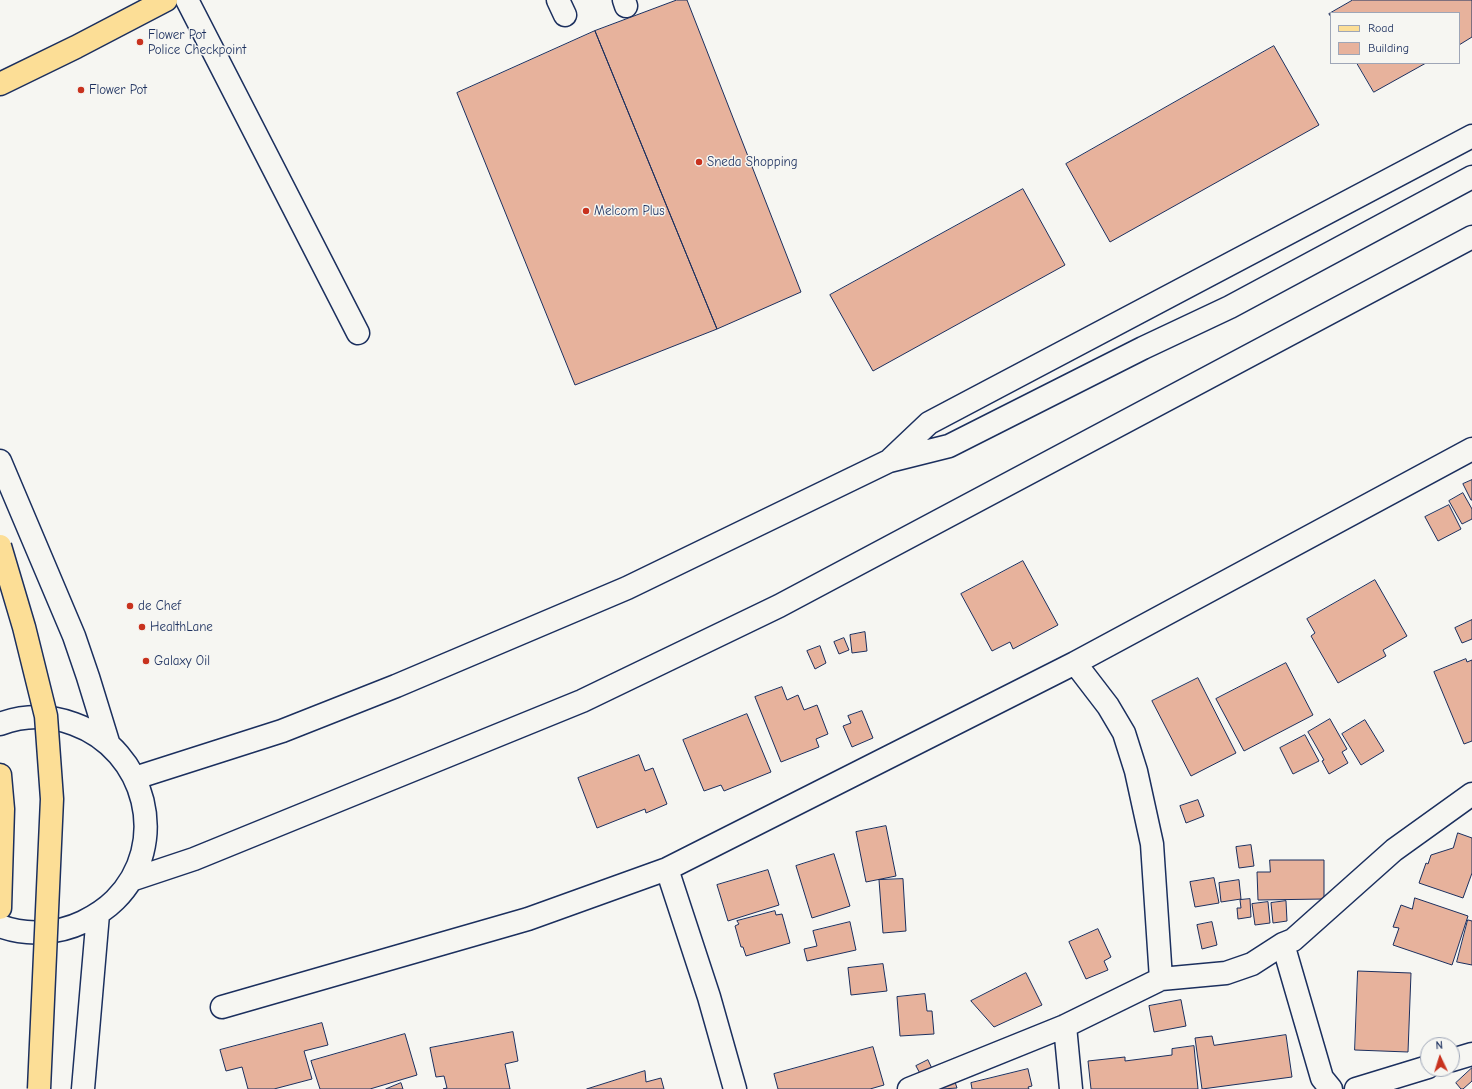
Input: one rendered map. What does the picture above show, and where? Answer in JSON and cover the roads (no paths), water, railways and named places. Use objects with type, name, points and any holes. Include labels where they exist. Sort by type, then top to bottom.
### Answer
[{"type":"main road","points":[[0,84],[76,47],[166,0]]},
{"type":"main road","points":[[0,68],[76,47]]},
{"type":"main road","points":[[0,546],[24,627],[46,716],[50,757],[52,800],[39,1089]]},
{"type":"main road","points":[[0,774],[3,810],[0,908]]},
{"type":"street","points":[[187,0],[358,333]]},
{"type":"street","points":[[889,461],[929,423],[1472,136]]},
{"type":"street","points":[[135,778],[282,731],[403,683],[627,588],[889,461],[949,446],[1143,348],[1230,307],[1472,177]]},
{"type":"street","points":[[130,880],[194,859],[596,694],[779,606],[1472,237]]},
{"type":"street","points":[[222,1007],[528,919],[667,869],[1075,663],[1472,449]]},
{"type":"street","points":[[0,461],[74,636],[108,742]]},
{"type":"street","points":[[1075,663],[1108,706],[1124,733],[1136,771],[1152,844],[1161,979]]},
{"type":"street","points":[[0,724],[12,720],[37,716],[63,720],[86,728],[108,742],[128,765],[135,778],[143,798],[146,819],[145,840],[140,861],[130,880],[116,899],[98,914],[77,925],[54,931],[30,933],[7,929],[0,926]]},
{"type":"street","points":[[909,1089],[1065,1026],[1161,979],[1226,973],[1252,964],[1283,944],[1293,940],[1394,850],[1472,794]]},
{"type":"street","points":[[667,869],[709,997],[735,1089]]},
{"type":"street","points":[[83,1089],[98,914]]},
{"type":"street","points":[[1283,944],[1322,1078],[1331,1089]]},
{"type":"street","points":[[1065,1026],[1071,1089]]},
{"type":"street","points":[[1460,1058],[1472,1054]]},
{"type":"street","points":[[1356,1089],[1420,1069]]},
{"type":"place","name":"Flower Pot Police Checkpoint","points":[[140,42]]},
{"type":"place","name":"Flower Pot","points":[[81,90]]},
{"type":"place","name":"Sneda Shopping","points":[[699,162]]},
{"type":"place","name":"Melcom Plus","points":[[586,211]]},
{"type":"place","name":"de Chef","points":[[130,606]]},
{"type":"place","name":"HealthLane","points":[[142,627]]},
{"type":"place","name":"Galaxy Oil","points":[[146,661]]}]
